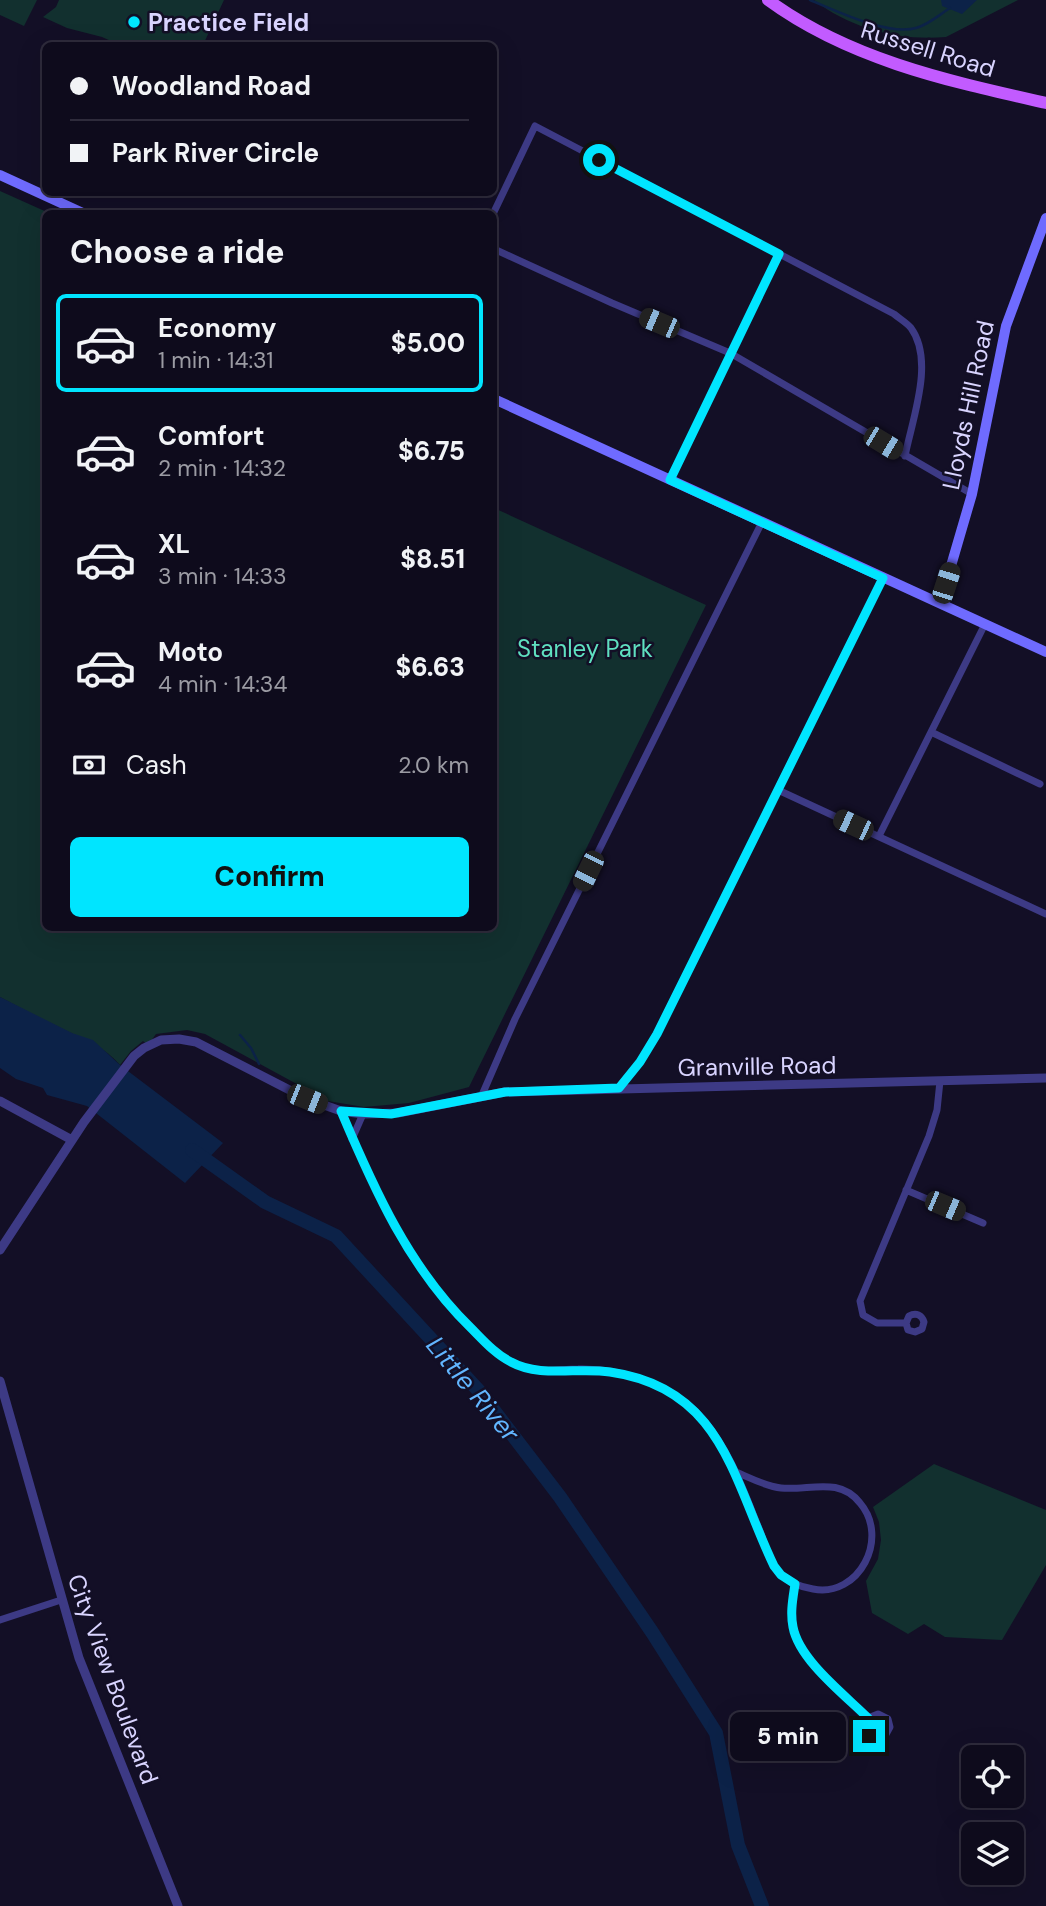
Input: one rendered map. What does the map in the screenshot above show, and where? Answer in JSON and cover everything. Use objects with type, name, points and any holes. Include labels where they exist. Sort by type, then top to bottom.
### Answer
[{"type":"main road","name":"Russell Road","points":[[768,0],[814,31],[858,51],[911,69],[1046,103]]},
{"type":"main road","points":[[0,175],[42,194]]},
{"type":"main road","points":[[46,196],[76,210]]},
{"type":"main road","name":"Lloyds Hill Road","points":[[938,602],[972,494],[1006,326],[1046,218]]},
{"type":"main road","points":[[497,400],[1046,652]]},
{"type":"street","points":[[495,210],[535,126],[894,314],[912,329],[922,356],[922,372],[905,456]]},
{"type":"street","points":[[497,250],[730,353],[972,494]]},
{"type":"street","points":[[670,480],[779,254]]},
{"type":"street","points":[[482,1095],[515,1019],[762,522]]},
{"type":"street","points":[[619,1088],[640,1062],[657,1034],[883,578]]},
{"type":"street","points":[[878,836],[985,624]]},
{"type":"street","points":[[931,732],[1040,784]]},
{"type":"street","points":[[778,790],[1046,914]]},
{"type":"street","name":"Granville Road","points":[[72,1140],[134,1056],[154,1042],[173,1039],[186,1040],[209,1048],[289,1091],[341,1111],[363,1114],[398,1113],[505,1092],[1046,1078]]},
{"type":"street","points":[[905,1323],[873,1322],[863,1315],[860,1305],[863,1290],[935,1118],[940,1081]]},
{"type":"street","points":[[0,1101],[72,1140],[0,1250]]},
{"type":"street","points":[[341,1111],[396,1229],[427,1279],[495,1352],[529,1369],[610,1371],[640,1378],[681,1399],[702,1419],[720,1443],[736,1472],[774,1566],[781,1575],[795,1584],[811,1589],[826,1590],[836,1587],[852,1578],[867,1560],[872,1549],[873,1534],[867,1512],[856,1498],[841,1489],[823,1485],[779,1488],[736,1472]]},
{"type":"street","points":[[352,1139],[363,1114]]},
{"type":"street","points":[[906,1190],[984,1223]]},
{"type":"street","name":"City View Boulevard","points":[[0,1381],[79,1658],[178,1906]]},
{"type":"street","points":[[795,1584],[791,1608],[795,1636],[818,1668],[868,1718]]},
{"type":"street","points":[[0,1620],[61,1600]]},
{"type":"green space","points":[[0,0],[37,0],[24,26],[0,15]]},
{"type":"green space","name":"Practice Field","points":[[59,0],[224,0],[204,42],[113,42],[67,28],[43,17],[56,7]]},
{"type":"green space","points":[[814,0],[1018,0],[946,37],[929,38],[894,35],[860,26]]},
{"type":"green space","name":"Stanley Park","points":[[0,191],[42,210],[42,931],[497,931],[497,509],[706,605],[469,1087],[409,1103],[364,1107],[328,1101],[205,1034],[187,1030],[156,1034],[148,1045],[143,1041],[131,1051],[120,1065],[96,1046],[0,997]]},
{"type":"green space","points":[[934,1464],[1046,1510],[1046,1565],[1002,1640],[945,1637],[924,1624],[908,1634],[872,1613],[866,1581],[878,1559],[881,1540],[879,1522],[873,1507]]},
{"type":"water","points":[[941,0],[977,0],[962,14],[942,6]]},
{"type":"water","points":[[0,997],[72,1033],[93,1040],[120,1065],[223,1143],[185,1183],[87,1106],[47,1095],[43,1088],[16,1079],[0,1068]]},
{"type":"waterway","points":[[810,0],[877,26],[905,30],[925,25],[950,8]]},
{"type":"waterway","points":[[240,1035],[259,1064]]},
{"type":"waterway","name":"Little River","points":[[192,1150],[265,1202],[336,1236],[479,1391],[560,1497],[652,1632],[716,1733],[738,1845],[762,1906]]},
{"type":"place","name":"Practice Field","points":[[134,22]]},
{"type":"route","points":[[599,160],[779,254],[670,480],[883,578],[650,1048],[619,1088],[505,1092],[391,1114],[341,1111],[396,1229],[427,1279],[463,1321],[495,1352],[518,1366],[529,1369],[580,1369],[640,1378],[671,1392],[702,1419],[720,1443],[736,1472],[774,1566],[781,1575],[795,1584],[791,1617],[799,1644],[828,1679],[868,1718],[865,1727],[869,1736]]}]
